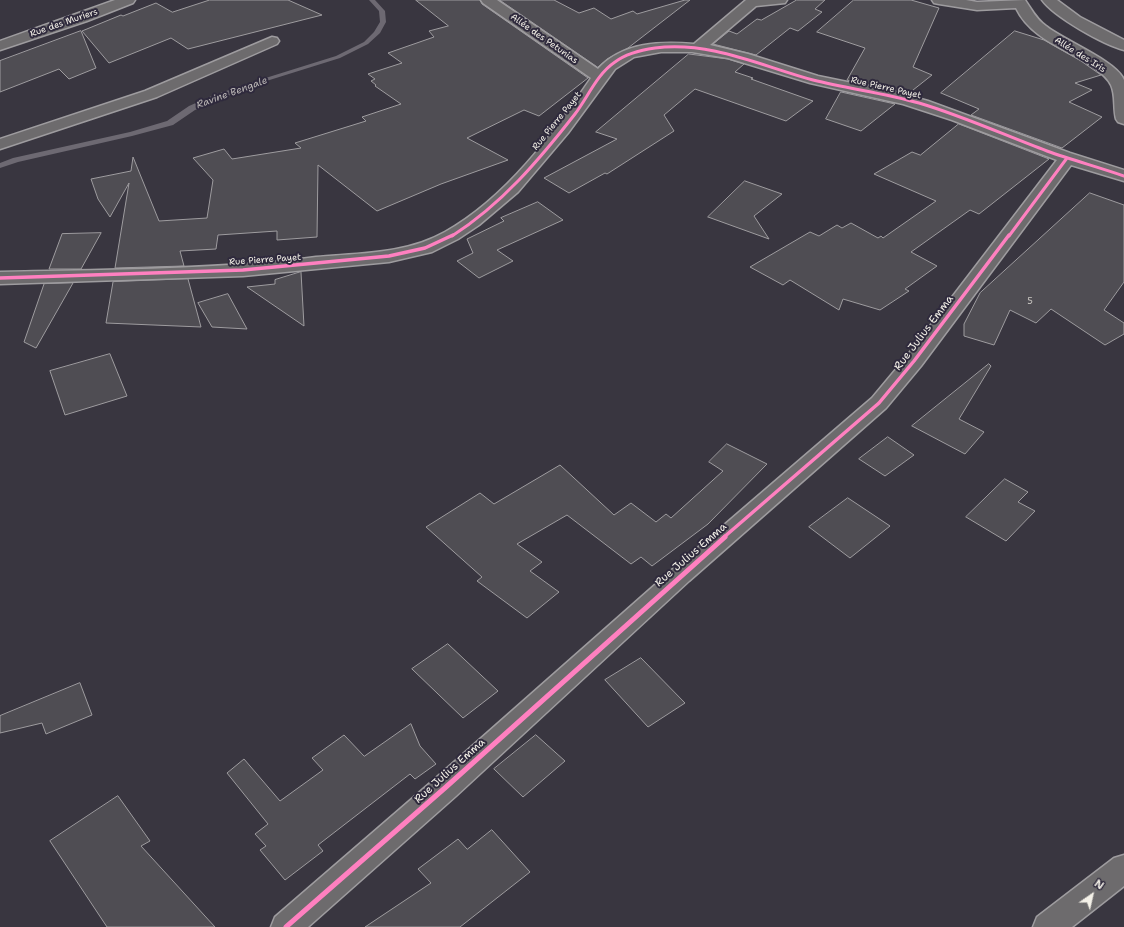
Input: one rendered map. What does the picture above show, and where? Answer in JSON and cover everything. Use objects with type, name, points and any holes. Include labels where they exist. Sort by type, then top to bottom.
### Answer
[{"type":"street","name":"Rue des Muriers","points":[[0,46],[82,18],[128,0]]},
{"type":"street","name":"Allée des Petunias","points":[[488,0],[600,78]]},
{"type":"street","points":[[697,49],[752,2],[780,0]]},
{"type":"street","points":[[939,0],[977,6],[1020,2]]},
{"type":"street","points":[[1049,0],[1062,11],[1124,46]]},
{"type":"street","name":"Allée des Iris","points":[[1020,2],[1026,15],[1032,23],[1045,33],[1101,67],[1114,78],[1120,87],[1124,119]]},
{"type":"street","points":[[0,144],[151,94],[272,41]]},
{"type":"street","name":"Rue Pierre Payet","points":[[0,278],[243,270],[311,265],[389,256],[430,246],[474,222],[504,195],[535,162],[578,110],[600,78],[615,62],[636,53],[652,49],[675,48],[722,52],[746,58],[796,76],[922,104],[1067,158],[1124,176]]},
{"type":"street","name":"Rue Julius Emma","points":[[286,927],[446,787],[682,575],[879,403],[914,361],[1067,158]]},
{"type":"street","points":[[1048,927],[1124,868]]},
{"type":"building","points":[[210,0],[288,0],[322,15],[188,49],[171,38],[109,63],[82,31],[156,3],[172,12]]},
{"type":"building","points":[[416,0],[480,0],[482,4],[588,78],[539,116],[524,110],[467,138],[508,160],[441,184],[377,211],[318,165],[317,237],[277,240],[277,231],[218,235],[216,249],[180,251],[184,266],[115,268],[129,183],[110,217],[98,199],[91,179],[131,171],[133,157],[159,221],[207,218],[213,180],[193,158],[224,149],[232,159],[301,148],[295,143],[366,121],[362,117],[401,104],[375,86],[376,85],[371,81],[375,79],[368,74],[402,63],[388,53],[434,37],[429,31],[448,26]]},
{"type":"building","points":[[500,0],[554,0],[579,13],[594,8],[611,19],[633,11],[637,14],[685,0],[690,0],[628,48],[607,59],[598,67]]},
{"type":"building","points":[[797,0],[825,0],[815,9],[822,12],[798,31],[790,28],[756,55],[713,44],[729,31],[737,34],[757,19],[761,20]]},
{"type":"building","points":[[854,0],[911,0],[939,8],[913,67],[932,75],[908,94],[847,80],[865,48],[817,32]]},
{"type":"building","points":[[81,31],[96,68],[69,79],[59,69],[0,92],[0,61]]},
{"type":"building","points":[[1015,31],[1044,40],[1081,61],[1101,75],[1075,83],[1092,90],[1069,102],[1102,117],[1062,148],[971,115],[979,109],[941,93]]},
{"type":"building","points":[[689,54],[728,59],[744,64],[735,72],[813,101],[786,121],[695,89],[664,115],[674,131],[607,174],[605,173],[569,193],[544,178],[617,139],[596,132]]},
{"type":"building","points":[[841,92],[895,104],[861,131],[826,119]]},
{"type":"building","points":[[959,124],[1049,159],[979,214],[970,210],[911,252],[937,266],[905,289],[909,291],[880,310],[843,299],[839,310],[790,280],[783,285],[750,267],[810,232],[819,236],[837,225],[842,228],[851,223],[878,238],[881,236],[883,238],[936,201],[874,174],[912,152],[920,155]]},
{"type":"building","points":[[745,181],[782,194],[754,216],[769,239],[708,217]]},
{"type":"building","points":[[1090,193],[1124,205],[1124,282],[1104,310],[1124,323],[1124,334],[1105,345],[1051,309],[1036,323],[1010,310],[994,345],[964,336],[964,324],[980,293]]},
{"type":"building","points":[[538,202],[563,220],[497,250],[513,261],[479,278],[457,261],[473,253],[467,239],[504,221],[501,218]]},
{"type":"building","points":[[101,233],[81,269],[49,269],[62,234]]},
{"type":"building","points":[[301,272],[304,326],[247,287],[275,284],[275,280]]},
{"type":"building","points":[[188,279],[201,327],[106,323],[113,282]]},
{"type":"building","points":[[73,283],[36,348],[24,342],[44,284]]},
{"type":"building","points":[[228,294],[247,329],[212,327],[198,303]]},
{"type":"building","points":[[110,354],[127,396],[65,415],[50,371]]},
{"type":"building","points":[[989,364],[991,366],[959,419],[984,432],[965,454],[912,426]]},
{"type":"building","points":[[888,437],[914,455],[885,476],[859,459]]},
{"type":"building","points":[[727,444],[767,464],[708,524],[652,566],[641,557],[631,564],[567,515],[517,544],[542,562],[530,571],[559,592],[527,618],[477,581],[482,577],[426,527],[480,493],[494,504],[560,465],[614,515],[631,503],[656,522],[666,514],[671,518],[723,471],[709,462]]},
{"type":"building","points":[[1005,479],[1028,492],[1018,502],[1035,511],[1006,541],[966,517]]},
{"type":"building","points":[[848,498],[890,526],[850,558],[809,527]]},
{"type":"building","points":[[448,644],[498,691],[463,718],[412,669]]},
{"type":"building","points":[[641,658],[685,703],[648,727],[605,680]]},
{"type":"building","points":[[80,683],[92,715],[46,734],[42,723],[0,733],[0,716]]},
{"type":"building","points":[[411,724],[420,746],[436,764],[415,779],[410,774],[318,845],[323,851],[285,880],[260,850],[266,846],[255,834],[268,824],[227,773],[244,759],[280,801],[323,770],[312,758],[344,735],[364,756]]},
{"type":"building","points":[[536,735],[565,761],[523,797],[494,769]]},
{"type":"building","points":[[118,796],[150,841],[141,846],[215,927],[107,927],[50,841]]},
{"type":"building","points":[[492,830],[530,872],[460,927],[365,927],[431,883],[418,869],[458,839],[467,849]]},
{"type":"waterway","name":"Ravine Bengale","points":[[0,166],[16,160],[132,134],[170,123],[192,108],[217,97],[258,82],[338,57],[366,43],[377,33],[383,22],[382,11],[372,0]]},
{"type":"cycle path","points":[[0,278],[243,270],[389,256],[425,248],[452,235],[473,222],[512,188],[530,169],[562,130],[610,66],[629,54],[661,47],[696,48],[729,53],[815,80],[909,100],[958,116],[1064,157],[1124,176]]},
{"type":"cycle path","points":[[286,927],[446,787],[681,575],[879,403],[914,361],[1067,158]]}]
